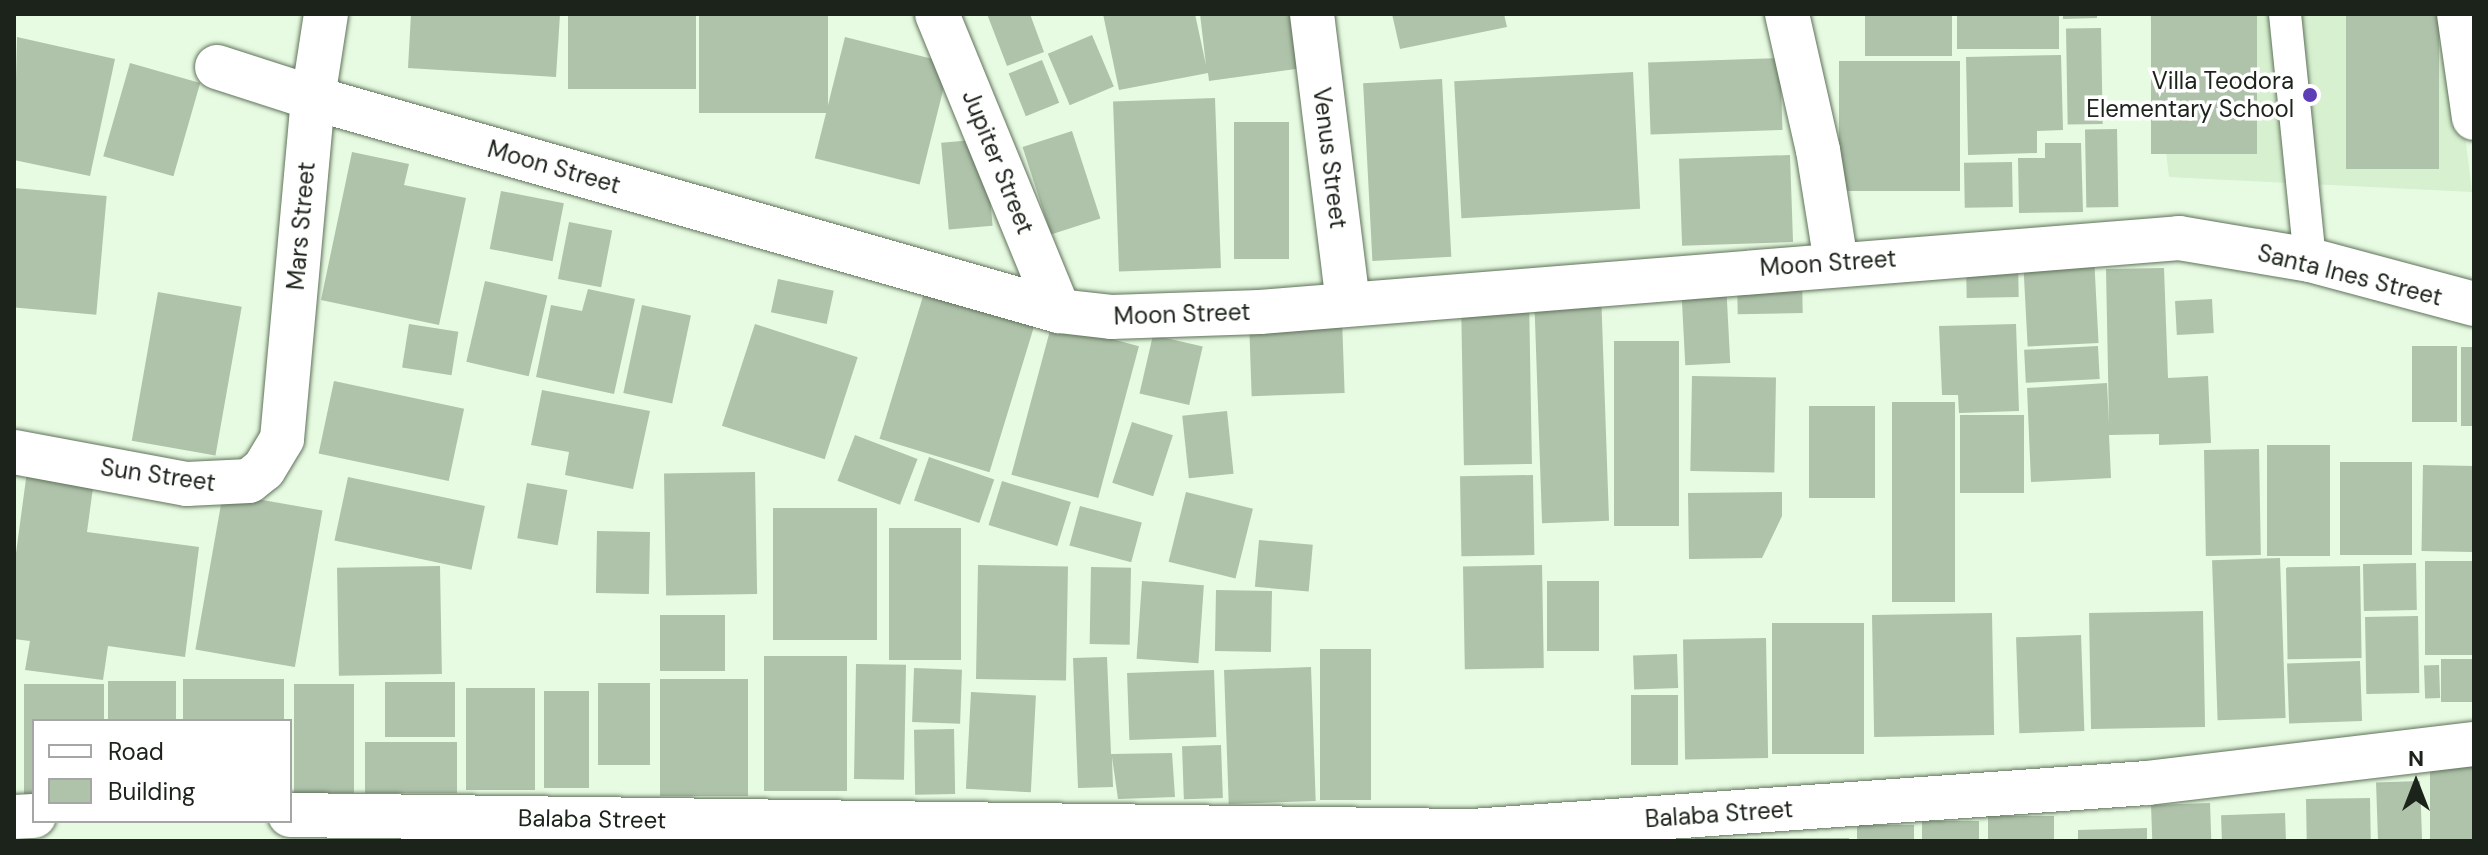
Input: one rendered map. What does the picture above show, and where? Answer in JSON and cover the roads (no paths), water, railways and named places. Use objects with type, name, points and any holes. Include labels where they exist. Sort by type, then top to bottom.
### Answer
[{"type":"street","name":"Mars Street","points":[[282,439],[313,98],[326,14]]},
{"type":"street","name":"Jupiter Street","points":[[937,14],[1059,311]]},
{"type":"street","name":"Venus Street","points":[[1312,14],[1348,302]]},
{"type":"street","points":[[1787,14],[1818,150],[1836,262]]},
{"type":"street","points":[[2459,14],[2474,118]]},
{"type":"street","name":"Moon Street","points":[[217,67],[313,98],[1059,311],[1155,317],[1836,262],[2179,238]]},
{"type":"street","name":"Santa Ines Street","points":[[2179,238],[2310,260],[2474,304]]},
{"type":"street","name":"Sun Street","points":[[14,452],[187,484],[224,485],[249,481],[264,469],[282,439]]},
{"type":"street","name":"Balaba Street","points":[[292,815],[1472,831],[2147,783],[2474,744]]},
{"type":"lane","points":[[2285,14],[2310,260]]},
{"type":"place","name":"Villa Teodora Elementary School","points":[[2310,95]]}]
